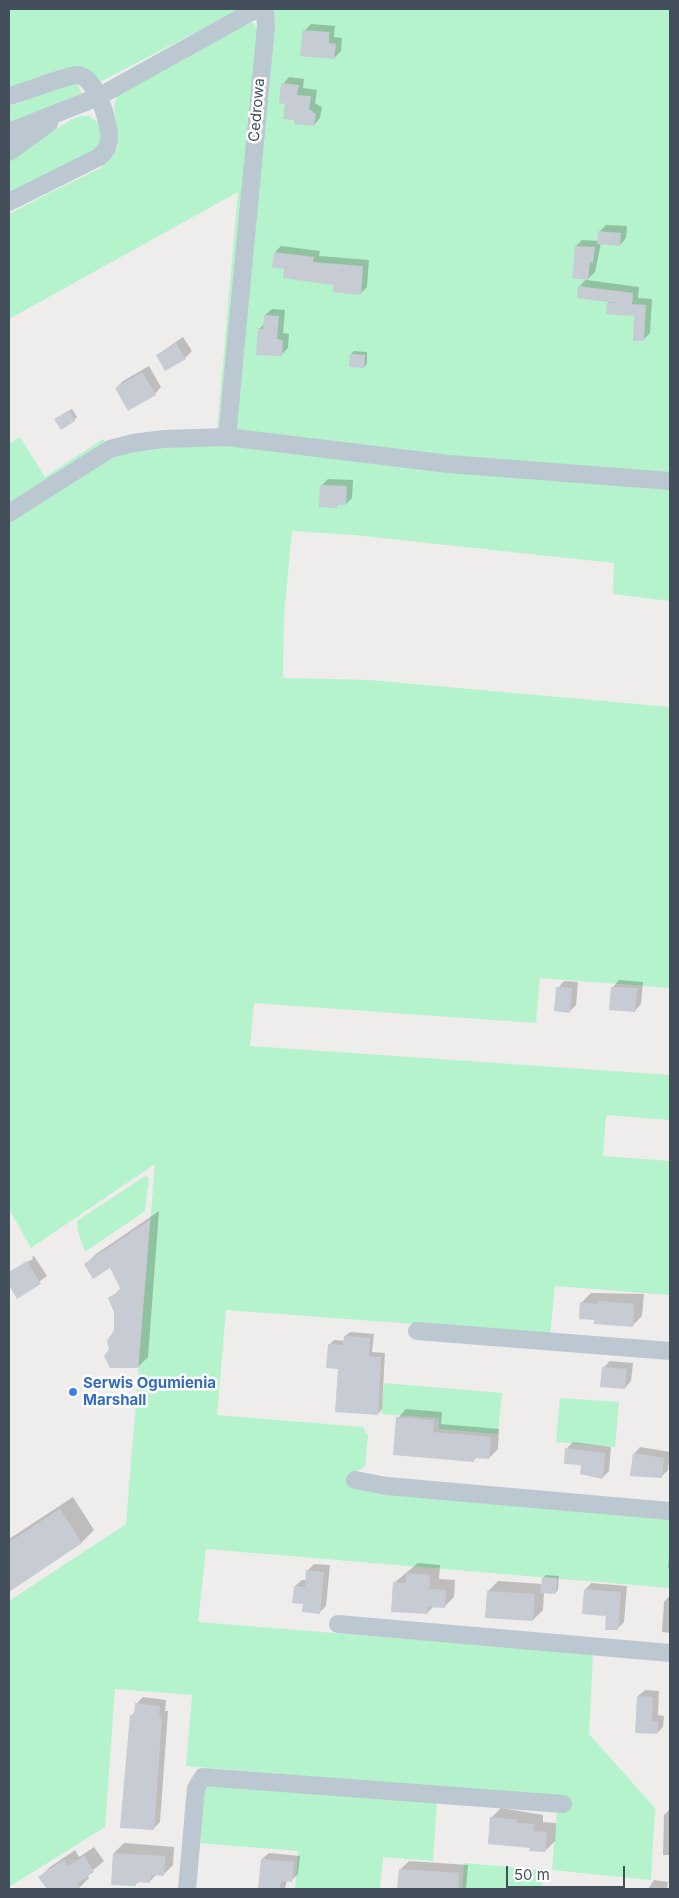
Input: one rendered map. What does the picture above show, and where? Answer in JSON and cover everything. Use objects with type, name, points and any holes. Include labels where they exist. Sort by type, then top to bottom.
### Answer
[{"type":"street","name":"Cedrowa","points":[[9,132],[62,113],[98,97],[251,12],[261,10],[264,12],[266,26],[227,437]]},
{"type":"street","points":[[9,96],[76,75],[90,82],[98,97],[108,127],[108,145],[104,152],[9,202]]},
{"type":"street","name":"Cedrowa","points":[[9,152],[62,113]]},
{"type":"street","points":[[9,513],[110,449],[133,443],[164,439],[227,437],[449,464],[670,481]]},
{"type":"street","points":[[417,1331],[670,1351]]},
{"type":"street","points":[[355,1480],[386,1486],[670,1511]]},
{"type":"street","points":[[338,1624],[670,1653]]},
{"type":"street","points":[[187,1889],[196,1788],[203,1777],[562,1804]]},
{"type":"green space","points":[[9,9],[240,9],[98,83],[80,68],[64,68],[9,88]]},
{"type":"green space","points":[[270,9],[670,9],[670,601],[613,594],[614,563],[354,535],[292,531],[284,615],[283,678],[370,680],[670,707],[670,988],[540,978],[536,1023],[254,1003],[250,1046],[670,1075],[670,1120],[606,1115],[603,1156],[670,1161],[670,1295],[555,1286],[550,1334],[226,1310],[217,1415],[363,1427],[368,1436],[365,1466],[356,1472],[354,1486],[670,1516],[670,1588],[206,1549],[198,1622],[593,1654],[589,1734],[655,1808],[651,1880],[552,1870],[558,1797],[186,1766],[192,1695],[115,1689],[105,1827],[9,1887],[9,1601],[126,1524],[155,1164],[31,1248],[9,1209],[9,518],[118,453],[216,443],[238,192],[9,319],[9,214],[101,168],[118,147],[114,106],[117,96],[201,47],[252,22],[259,29]]},
{"type":"green space","points":[[76,83],[82,93],[9,125],[9,106],[59,87]]},
{"type":"green space","points":[[89,116],[101,124],[103,137],[97,151],[9,194],[9,159],[72,119]]},
{"type":"green space","points":[[20,437],[45,477],[103,439],[107,445],[9,506],[9,444]]},
{"type":"green space","points":[[145,1176],[149,1178],[145,1211],[85,1252],[78,1231],[77,1221]]},
{"type":"green space","points":[[384,1383],[502,1393],[498,1434],[439,1429],[439,1418],[381,1414]]},
{"type":"green space","points":[[560,1398],[619,1402],[615,1447],[556,1442]]},
{"type":"green space","points":[[207,1786],[437,1801],[433,1861],[383,1857],[380,1889],[295,1889],[298,1851],[199,1843],[202,1793]]},
{"type":"green space","points":[[464,1863],[544,1870],[541,1889],[462,1889]]},
{"type":"building","points":[[303,30],[329,32],[329,43],[336,44],[334,59],[300,56]]},
{"type":"building","points":[[281,83],[299,85],[297,95],[311,96],[309,109],[316,114],[314,126],[294,124],[294,120],[283,119],[285,104],[279,103]]},
{"type":"building","points":[[598,231],[621,233],[620,246],[597,244]]},
{"type":"building","points":[[575,246],[595,247],[593,263],[590,262],[588,280],[572,278]]},
{"type":"building","points":[[274,252],[314,257],[313,262],[363,266],[361,295],[333,292],[333,285],[283,278],[284,269],[272,267]]},
{"type":"building","points":[[578,286],[633,293],[632,304],[646,305],[644,341],[633,341],[634,316],[606,314],[607,303],[616,303],[577,298]]},
{"type":"building","points":[[264,315],[279,316],[277,339],[283,340],[282,356],[256,355],[258,328],[263,329]]},
{"type":"building","points":[[176,343],[186,359],[165,371],[156,355]]},
{"type":"building","points":[[350,354],[365,355],[364,368],[349,367]]},
{"type":"building","points":[[142,372],[156,395],[128,411],[115,388]]},
{"type":"building","points":[[69,410],[75,421],[61,430],[54,419]]},
{"type":"building","points":[[320,485],[347,486],[346,505],[337,505],[337,508],[319,507]]},
{"type":"building","points":[[556,987],[572,988],[570,1013],[554,1011]]},
{"type":"building","points":[[611,987],[637,988],[635,1012],[609,1010]]},
{"type":"building","points":[[150,1220],[138,1368],[110,1368],[104,1356],[109,1349],[107,1341],[114,1330],[114,1312],[108,1298],[121,1290],[110,1268],[93,1279],[84,1264]]},
{"type":"building","points":[[27,1261],[41,1284],[17,1299],[9,1285],[9,1272]]},
{"type":"building","points":[[598,1301],[634,1304],[633,1327],[594,1324],[594,1320],[579,1319],[580,1302],[598,1304]]},
{"type":"building","points":[[344,1336],[370,1338],[369,1356],[381,1357],[378,1415],[335,1412],[338,1369],[326,1368],[328,1344],[343,1345]]},
{"type":"building","points":[[602,1367],[627,1369],[625,1389],[600,1387]]},
{"type":"building","points":[[396,1417],[434,1420],[433,1432],[491,1437],[489,1459],[474,1458],[474,1462],[393,1455]]},
{"type":"building","points":[[565,1448],[605,1453],[603,1479],[580,1474],[581,1465],[564,1464]]},
{"type":"building","points":[[633,1453],[664,1458],[662,1478],[630,1476]]},
{"type":"building","points":[[60,1509],[82,1543],[9,1592],[9,1542]]},
{"type":"building","points":[[306,1570],[324,1572],[320,1614],[302,1612],[303,1604],[292,1603],[294,1586],[305,1587]]},
{"type":"building","points":[[407,1573],[430,1575],[429,1589],[446,1590],[445,1608],[428,1607],[428,1614],[391,1612],[393,1582],[406,1583]]},
{"type":"building","points":[[542,1577],[557,1578],[556,1594],[540,1593]]},
{"type":"building","points":[[584,1589],[621,1592],[618,1630],[605,1630],[606,1616],[582,1614]]},
{"type":"building","points":[[487,1591],[535,1594],[533,1621],[485,1618]]},
{"type":"building","points":[[637,1696],[653,1697],[652,1721],[658,1722],[657,1734],[635,1733]]},
{"type":"building","points":[[135,1703],[160,1706],[159,1717],[162,1717],[154,1830],[120,1828],[130,1715],[134,1715]]},
{"type":"building","points":[[490,1817],[517,1820],[517,1823],[534,1824],[533,1831],[547,1832],[545,1852],[529,1851],[530,1848],[488,1844]]},
{"type":"building","points":[[113,1853],[165,1856],[164,1876],[151,1875],[150,1883],[136,1882],[136,1886],[111,1885]]},
{"type":"building","points":[[84,1856],[94,1872],[77,1884],[80,1889],[47,1889],[38,1877],[64,1860],[68,1866]]},
{"type":"building","points":[[261,1859],[294,1862],[292,1882],[281,1881],[280,1889],[258,1889]]},
{"type":"building","points":[[399,1869],[459,1873],[458,1889],[397,1889]]},
{"type":"place","name":"Serwis Ogumienia Marshall","points":[[73,1392]]}]
